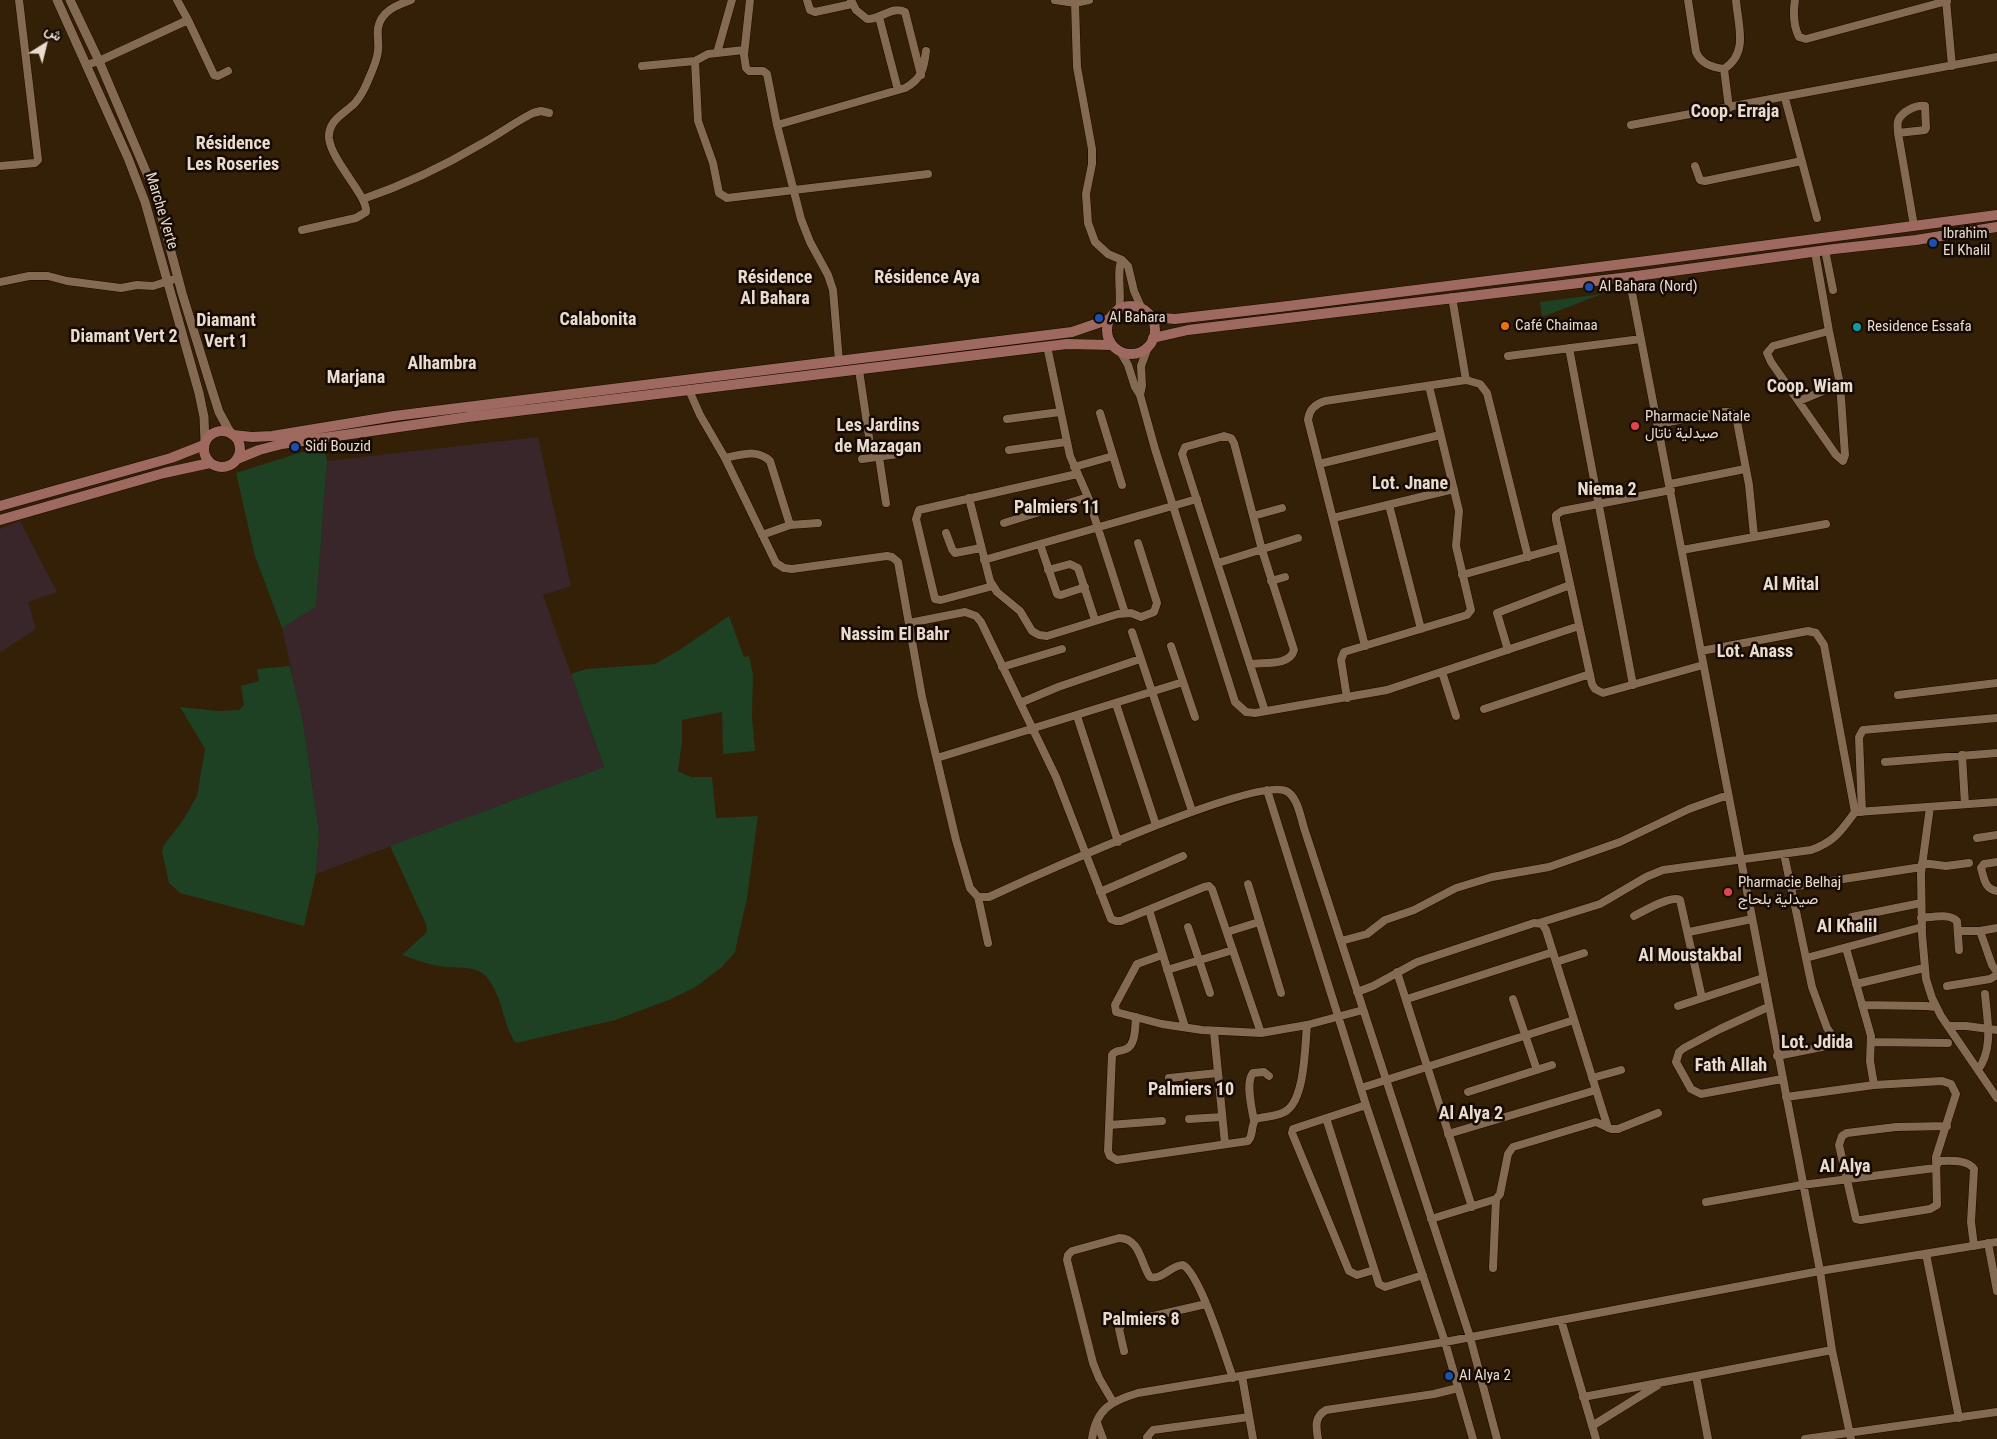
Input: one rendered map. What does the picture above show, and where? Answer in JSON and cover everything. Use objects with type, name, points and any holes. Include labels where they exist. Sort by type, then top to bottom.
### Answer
[{"type":"main road","points":[[1151,317],[1167,319],[1187,318],[1997,215]]},
{"type":"main road","points":[[1151,342],[1154,325],[1151,317],[1142,309],[1130,306],[1119,310],[1110,319],[1072,332],[394,416],[272,436],[232,435],[219,431],[211,435],[205,444],[204,455],[210,463],[217,467],[226,467],[237,459],[270,447],[307,440],[468,417],[1047,346],[1082,343],[1135,353],[1151,342],[1188,330],[1629,277],[1916,240],[1997,227]]},
{"type":"main road","points":[[1110,319],[1107,329],[1116,348]]},
{"type":"main road","points":[[232,435],[240,446],[237,459]]},
{"type":"main road","points":[[0,506],[171,458],[205,444]]},
{"type":"main road","points":[[0,520],[156,475],[210,463]]},
{"type":"street","points":[[0,166],[35,163],[38,160],[20,0]]},
{"type":"street","name":"Marche Verte","points":[[57,0],[128,158],[143,196],[202,405],[205,444]]},
{"type":"street","name":"Marche Verte","points":[[70,0],[99,62],[156,195],[214,400],[232,435]]},
{"type":"street","points":[[177,0],[214,75],[218,76],[228,72]]},
{"type":"street","points":[[302,230],[363,215],[367,208],[338,160],[329,140],[329,129],[335,119],[354,104],[367,85],[377,57],[378,29],[381,19],[393,8],[411,0]]},
{"type":"street","points":[[717,53],[732,0]]},
{"type":"street","points":[[750,0],[744,50],[746,69],[750,71],[762,70],[766,74],[777,125],[808,236],[828,275],[833,290],[839,361]]},
{"type":"street","points":[[807,0],[810,10],[815,12],[852,2],[867,19],[879,17],[898,9],[905,12],[921,75]]},
{"type":"street","points":[[1054,0],[1075,3],[1089,0]]},
{"type":"street","points":[[1688,0],[1696,52],[1699,58],[1713,67],[1724,68],[1735,59],[1741,48],[1736,0]]},
{"type":"street","points":[[1795,0],[1795,29],[1799,37],[1806,39],[1947,1],[1952,66]]},
{"type":"street","points":[[1075,3],[1077,67],[1092,150],[1092,164],[1086,194],[1088,223],[1095,242],[1108,254],[1122,260],[1128,266],[1134,290],[1142,309]]},
{"type":"street","points":[[879,17],[898,90]]},
{"type":"street","points":[[86,65],[99,62],[188,20]]},
{"type":"street","points":[[642,66],[695,61],[708,54],[744,50]]},
{"type":"street","points":[[777,125],[911,85],[921,75],[925,64],[926,51]]},
{"type":"street","points":[[1630,125],[1785,98],[1997,57]]},
{"type":"street","points":[[695,61],[698,121],[713,163],[721,195],[727,198],[928,174]]},
{"type":"street","points":[[1724,68],[1729,108]]},
{"type":"street","points":[[1785,98],[1817,218]]},
{"type":"street","points":[[1898,133],[1925,130],[1925,106],[1918,105],[1902,116],[1898,122],[1898,133],[1914,226]]},
{"type":"street","points":[[363,199],[388,190],[444,164],[480,145],[533,112],[541,110],[549,113]]},
{"type":"street","points":[[1695,166],[1700,180],[1705,181],[1802,161]]},
{"type":"street","points":[[1820,251],[1833,290]]},
{"type":"street","points":[[1820,251],[1829,331],[1840,384],[1845,454],[1843,461],[1836,455],[1768,358],[1768,350],[1773,346],[1829,331]]},
{"type":"street","points":[[1119,310],[1121,293],[1118,266],[1122,260]]},
{"type":"street","points":[[0,282],[29,276],[48,276],[67,281],[121,288],[137,285],[153,286],[178,278]]},
{"type":"street","points":[[1629,277],[1764,978],[1777,1056],[1820,1271],[1832,1350],[1850,1436]]},
{"type":"street","points":[[1452,297],[1466,380]]},
{"type":"street","points":[[1508,356],[1641,339]]},
{"type":"street","points":[[1140,395],[1142,386],[1141,366],[1151,342]]},
{"type":"street","points":[[1047,346],[1066,442],[1075,470],[1088,497],[1124,613]]},
{"type":"street","points":[[1116,348],[1128,365],[1135,387],[1140,395],[1173,507],[1235,702],[1246,712],[1264,711],[1387,690],[1579,626]]},
{"type":"street","points":[[1569,348],[1633,684]]},
{"type":"street","points":[[860,370],[886,503]]},
{"type":"street","points":[[1365,646],[1308,420],[1310,411],[1316,404],[1325,401],[1466,380],[1480,384],[1487,393],[1528,558]]},
{"type":"street","points":[[1799,401],[1840,384]]},
{"type":"street","points":[[1347,698],[1341,657],[1346,650],[1365,646],[1468,614],[1470,606],[1456,546],[1460,517],[1428,386]]},
{"type":"street","points":[[689,390],[700,415],[725,458],[773,559],[780,566],[788,569],[887,556],[892,557],[899,566],[922,697],[956,840],[970,888],[978,897],[988,943]]},
{"type":"street","points":[[1007,419],[1060,412]]},
{"type":"street","points":[[1658,424],[1730,412],[1737,420],[1749,485],[1754,536]]},
{"type":"street","points":[[1100,413],[1122,485]]},
{"type":"street","points":[[1319,464],[1440,435]]},
{"type":"street","points":[[1250,664],[1287,660],[1293,653],[1293,647],[1262,550],[1234,443],[1228,436],[1224,436],[1183,449],[1182,454],[1264,711]]},
{"type":"street","points":[[1008,450],[1066,442]]},
{"type":"street","points":[[725,458],[755,453],[764,456],[770,461],[790,526]]},
{"type":"street","points":[[862,459],[898,454]]},
{"type":"street","points":[[993,586],[941,600],[935,599],[916,519],[922,508],[1075,470],[1113,456]]},
{"type":"street","points":[[1704,664],[1603,693],[1593,687],[1555,518],[1558,513],[1745,469]]},
{"type":"street","points":[[1332,518],[1454,489]]},
{"type":"street","points":[[1004,523],[1088,497]]},
{"type":"street","points":[[968,498],[988,576],[993,586],[1020,612],[1032,631],[1039,635],[1047,636],[1095,620],[1124,613],[1141,617],[1154,612],[1156,603],[1138,543]]},
{"type":"street","points":[[984,560],[1197,500]]},
{"type":"street","points":[[1389,505],[1420,629]]},
{"type":"street","points":[[1253,516],[1282,508]]},
{"type":"street","points":[[762,535],[790,526],[818,523]]},
{"type":"street","points":[[1682,550],[1826,524]]},
{"type":"street","points":[[946,533],[952,549],[956,553],[981,548]]},
{"type":"street","points":[[1218,564],[1298,538]]},
{"type":"street","points":[[1040,544],[1054,590],[1059,595],[1085,588]]},
{"type":"street","points":[[1462,575],[1562,547]]},
{"type":"street","points":[[1048,570],[1070,564],[1076,565],[1080,570],[1095,620]]},
{"type":"street","points":[[1272,581],[1285,577]]},
{"type":"street","points":[[1508,650],[1497,613],[1570,585]]},
{"type":"street","points":[[909,623],[965,612],[972,614],[981,622],[1056,777],[1108,916],[1113,921],[1121,921],[1209,886],[1213,891],[1261,1033]]},
{"type":"street","points":[[1701,651],[1808,631],[1816,633],[1824,645],[1858,812]]},
{"type":"street","points":[[1132,632],[1192,811]]},
{"type":"street","points":[[1171,646],[1195,717]]},
{"type":"street","points":[[1002,667],[1062,649]]},
{"type":"street","points":[[1020,703],[1058,687],[1140,659]]},
{"type":"street","points":[[1442,672],[1456,716]]},
{"type":"street","points":[[1484,709],[1590,674]]},
{"type":"street","points":[[937,758],[1033,730],[1183,682]]},
{"type":"street","points":[[1898,695],[1997,683]]},
{"type":"street","points":[[1116,704],[1156,825]]},
{"type":"street","points":[[1077,716],[1118,842]]},
{"type":"street","points":[[1858,812],[1858,737],[1863,730],[1997,718]]},
{"type":"street","points":[[1885,762],[1997,753]]},
{"type":"street","points":[[1962,756],[1966,804]]},
{"type":"street","points":[[978,897],[989,897],[1192,811],[1267,790],[1286,790],[1294,799],[1364,1010],[1470,1337],[1497,1439]]},
{"type":"street","points":[[1267,790],[1366,1105],[1445,1342],[1473,1439]]},
{"type":"street","points":[[1341,941],[1367,934],[1385,920],[1414,910],[1456,888],[1492,877],[1543,868],[1620,842],[1689,809],[1728,794]]},
{"type":"street","points":[[1357,992],[1373,986],[1417,962],[1534,923],[1600,904],[1646,877],[1663,870],[1811,850],[1826,844],[1858,812],[1997,802]]},
{"type":"street","points":[[1930,807],[1922,865],[1921,918],[1924,968],[1936,1008],[1997,1098]]},
{"type":"street","points":[[1977,838],[1997,834]]},
{"type":"street","points":[[1777,1056],[1827,1046],[1833,1040],[1815,994],[1784,854]]},
{"type":"street","points":[[1100,892],[1183,856]]},
{"type":"street","points":[[1997,862],[1984,864],[1981,868],[1986,885],[1990,889],[1997,891]]},
{"type":"street","points":[[1791,887],[1922,865],[1946,866],[1969,863]]},
{"type":"street","points":[[1248,884],[1281,993]]},
{"type":"street","points":[[1634,916],[1668,899],[1678,898],[1682,902],[1702,998]]},
{"type":"street","points":[[1852,917],[1921,902]]},
{"type":"street","points":[[1148,910],[1185,1027]]},
{"type":"street","points":[[1921,918],[1952,917],[1957,921],[1959,950]]},
{"type":"street","points":[[1689,932],[1752,919]]},
{"type":"street","points":[[1227,932],[1259,922]]},
{"type":"street","points":[[1539,923],[1546,930],[1608,1128]]},
{"type":"street","points":[[1188,927],[1210,993]]},
{"type":"street","points":[[1806,958],[1922,927]]},
{"type":"street","points":[[1958,931],[1980,931],[1997,928]]},
{"type":"street","points":[[1948,986],[1990,979],[1997,973],[1992,965],[1980,931]]},
{"type":"street","points":[[1846,948],[1871,1042],[1870,1069],[1874,1085]]},
{"type":"street","points":[[1167,970],[1233,950]]},
{"type":"street","points":[[1407,999],[1553,952]]},
{"type":"street","points":[[1556,962],[1584,953]]},
{"type":"street","points":[[1162,955],[1137,964],[1114,1005],[1116,1012],[1214,1032],[1261,1033],[1307,1026],[1364,1010]]},
{"type":"street","points":[[1856,984],[1924,968]]},
{"type":"street","points":[[1397,972],[1472,1207]]},
{"type":"street","points":[[1678,1006],[1764,978]]},
{"type":"street","points":[[1978,1070],[1987,1053],[1988,1030],[1985,994]]},
{"type":"street","points":[[1513,998],[1537,1070]]},
{"type":"street","points":[[1862,1005],[1926,1006],[1936,1008]]},
{"type":"street","points":[[1768,1007],[1684,1048],[1679,1052],[1676,1062],[1690,1088],[1701,1094],[1782,1079]]},
{"type":"street","points":[[1136,1017],[1131,1045],[1127,1049],[1116,1050],[1112,1055],[1108,1152],[1112,1158],[1117,1160],[1248,1141],[1251,1137],[1254,1121],[1250,1077],[1253,1073],[1264,1072],[1269,1076]]},
{"type":"street","points":[[1361,1088],[1574,1020]]},
{"type":"street","points":[[1254,1121],[1258,1118],[1282,1114],[1294,1104],[1301,1082],[1307,1026]]},
{"type":"street","points":[[1948,1026],[1997,1030]]},
{"type":"street","points":[[1214,1032],[1225,1144]]},
{"type":"street","points":[[1871,1042],[1948,1043]]},
{"type":"street","points":[[1468,1092],[1552,1065]]},
{"type":"street","points":[[1592,1078],[1621,1070]]},
{"type":"street","points":[[1170,1078],[1218,1073]]},
{"type":"street","points":[[1786,1097],[1874,1085],[1942,1081],[1948,1082],[1954,1087],[1956,1094],[1947,1126],[1936,1157],[1937,1204],[1934,1208],[1870,1219],[1856,1219],[1839,1144],[1844,1134],[1896,1127],[1947,1126]]},
{"type":"street","points":[[1448,1134],[1596,1090]]},
{"type":"street","points":[[1366,1105],[1293,1129],[1292,1133],[1349,1271],[1357,1275],[1374,1270]]},
{"type":"street","points":[[1431,1219],[1496,1199],[1500,1194],[1508,1154],[1513,1147],[1596,1122],[1608,1128],[1618,1129],[1658,1113]]},
{"type":"street","points":[[1189,1119],[1222,1116]]},
{"type":"street","points":[[1326,1118],[1379,1284],[1383,1287],[1423,1275]]},
{"type":"street","points":[[1109,1125],[1162,1121]]},
{"type":"street","points":[[1935,1168],[1939,1161],[1964,1163],[1973,1166],[1971,1222],[1974,1246]]},
{"type":"street","points":[[1706,1202],[1802,1185],[1935,1168]]},
{"type":"street","points":[[1493,1268],[1496,1199]]},
{"type":"street","points":[[1114,1402],[1099,1378],[1093,1363],[1067,1260],[1068,1255],[1072,1251],[1119,1238],[1127,1239],[1134,1243],[1150,1277],[1157,1278],[1177,1265],[1187,1266],[1197,1282],[1233,1378]]},
{"type":"street","points":[[1092,1439],[1097,1423],[1105,1409],[1114,1402],[1138,1394],[1445,1342],[1820,1271],[1997,1242]]},
{"type":"street","points":[[1988,1243],[1997,1291]]},
{"type":"street","points":[[1926,1254],[1959,1418]]},
{"type":"street","points":[[1124,1351],[1119,1329],[1123,1323],[1206,1304]]},
{"type":"street","points":[[1561,1320],[1596,1439]]},
{"type":"street","points":[[1583,1397],[1832,1350]]},
{"type":"street","points":[[1242,1376],[1253,1439]]},
{"type":"street","points":[[1696,1376],[1708,1439]]},
{"type":"street","points":[[1592,1426],[1662,1383]]},
{"type":"street","points":[[1318,1439],[1317,1420],[1320,1414],[1326,1410],[1434,1394],[1458,1388]]},
{"type":"street","points":[[1805,1439],[1850,1436],[1997,1412]]},
{"type":"street","points":[[1148,1439],[1147,1437],[1153,1430],[1249,1418]]},
{"type":"street","points":[[1097,1423],[1103,1439]]},
{"type":"shaded area","points":[[538,437],[571,586],[543,595],[604,767],[316,874],[319,832],[303,722],[282,628],[316,607],[327,461]]},
{"type":"shaded area","points":[[20,521],[57,592],[28,602],[36,629],[1,652],[0,529]]},
{"type":"green space","points":[[1602,294],[1542,317],[1540,302]]},
{"type":"green space","points":[[324,445],[327,461],[316,607],[282,628],[255,556],[236,473]]},
{"type":"green space","points":[[729,616],[744,657],[749,656],[753,675],[752,717],[755,751],[723,754],[722,712],[682,720],[682,741],[678,771],[691,777],[712,777],[716,818],[758,816],[747,898],[735,952],[722,967],[694,988],[669,1000],[615,1020],[516,1043],[510,1032],[498,997],[487,977],[481,972],[467,968],[434,965],[402,955],[427,932],[426,924],[390,846],[604,767],[571,674],[586,669],[655,664],[681,649]]},
{"type":"green space","points":[[290,666],[303,722],[319,832],[316,874],[304,926],[180,893],[169,883],[162,851],[164,845],[183,820],[197,796],[205,749],[180,707],[218,711],[239,710],[244,705],[241,686],[259,681],[257,669]]},
{"type":"place","name":"Ibrahim El Khalil","points":[[1933,243]]},
{"type":"place","name":"Al Bahara (Nord)","points":[[1589,287]]},
{"type":"place","name":"Al Bahara","points":[[1099,318]]},
{"type":"place","name":"Café Chaimaa","points":[[1505,326]]},
{"type":"place","name":"Residence Essafa","points":[[1857,327]]},
{"type":"place","name":"Pharmacie Natale صيدلية ناتال","points":[[1635,426]]},
{"type":"place","name":"Sidi Bouzid","points":[[295,447]]},
{"type":"place","name":"Pharmacie Belhaj صيدلية بلحاج","points":[[1728,892]]},
{"type":"place","name":"Al Alya 2","points":[[1449,1376]]},
{"type":"district","name":"Coop. Erraja","points":[[1735,112]]},
{"type":"district","name":"Résidence Les Roseries","points":[[233,154]]},
{"type":"district","name":"Résidence Aya","points":[[927,278]]},
{"type":"district","name":"Résidence Al Bahara","points":[[775,288]]},
{"type":"district","name":"Calabonita","points":[[598,320]]},
{"type":"district","name":"Diamant Vert 1","points":[[226,331]]},
{"type":"district","name":"Diamant Vert 2","points":[[124,337]]},
{"type":"district","name":"Alhambra","points":[[442,364]]},
{"type":"district","name":"Marjana","points":[[356,378]]},
{"type":"district","name":"Coop. Wiam","points":[[1810,387]]},
{"type":"district","name":"Les Jardins de Mazagan","points":[[878,436]]},
{"type":"district","name":"Lot. Jnane","points":[[1410,484]]},
{"type":"district","name":"Niema 2","points":[[1607,490]]},
{"type":"district","name":"Palmiers 11","points":[[1057,508]]},
{"type":"district","name":"Al Mital","points":[[1791,585]]},
{"type":"district","name":"Nassim El Bahr","points":[[895,635]]},
{"type":"district","name":"Lot. Anass","points":[[1755,652]]},
{"type":"district","name":"Al Khalil","points":[[1847,927]]},
{"type":"district","name":"Al Moustakbal","points":[[1690,956]]},
{"type":"district","name":"Lot. Jdida","points":[[1817,1043]]},
{"type":"district","name":"Fath Allah","points":[[1731,1066]]},
{"type":"district","name":"Palmiers 10","points":[[1191,1090]]},
{"type":"district","name":"Al Alya 2","points":[[1471,1114]]},
{"type":"district","name":"Al Alya","points":[[1845,1167]]},
{"type":"district","name":"Palmiers 8","points":[[1141,1320]]}]
